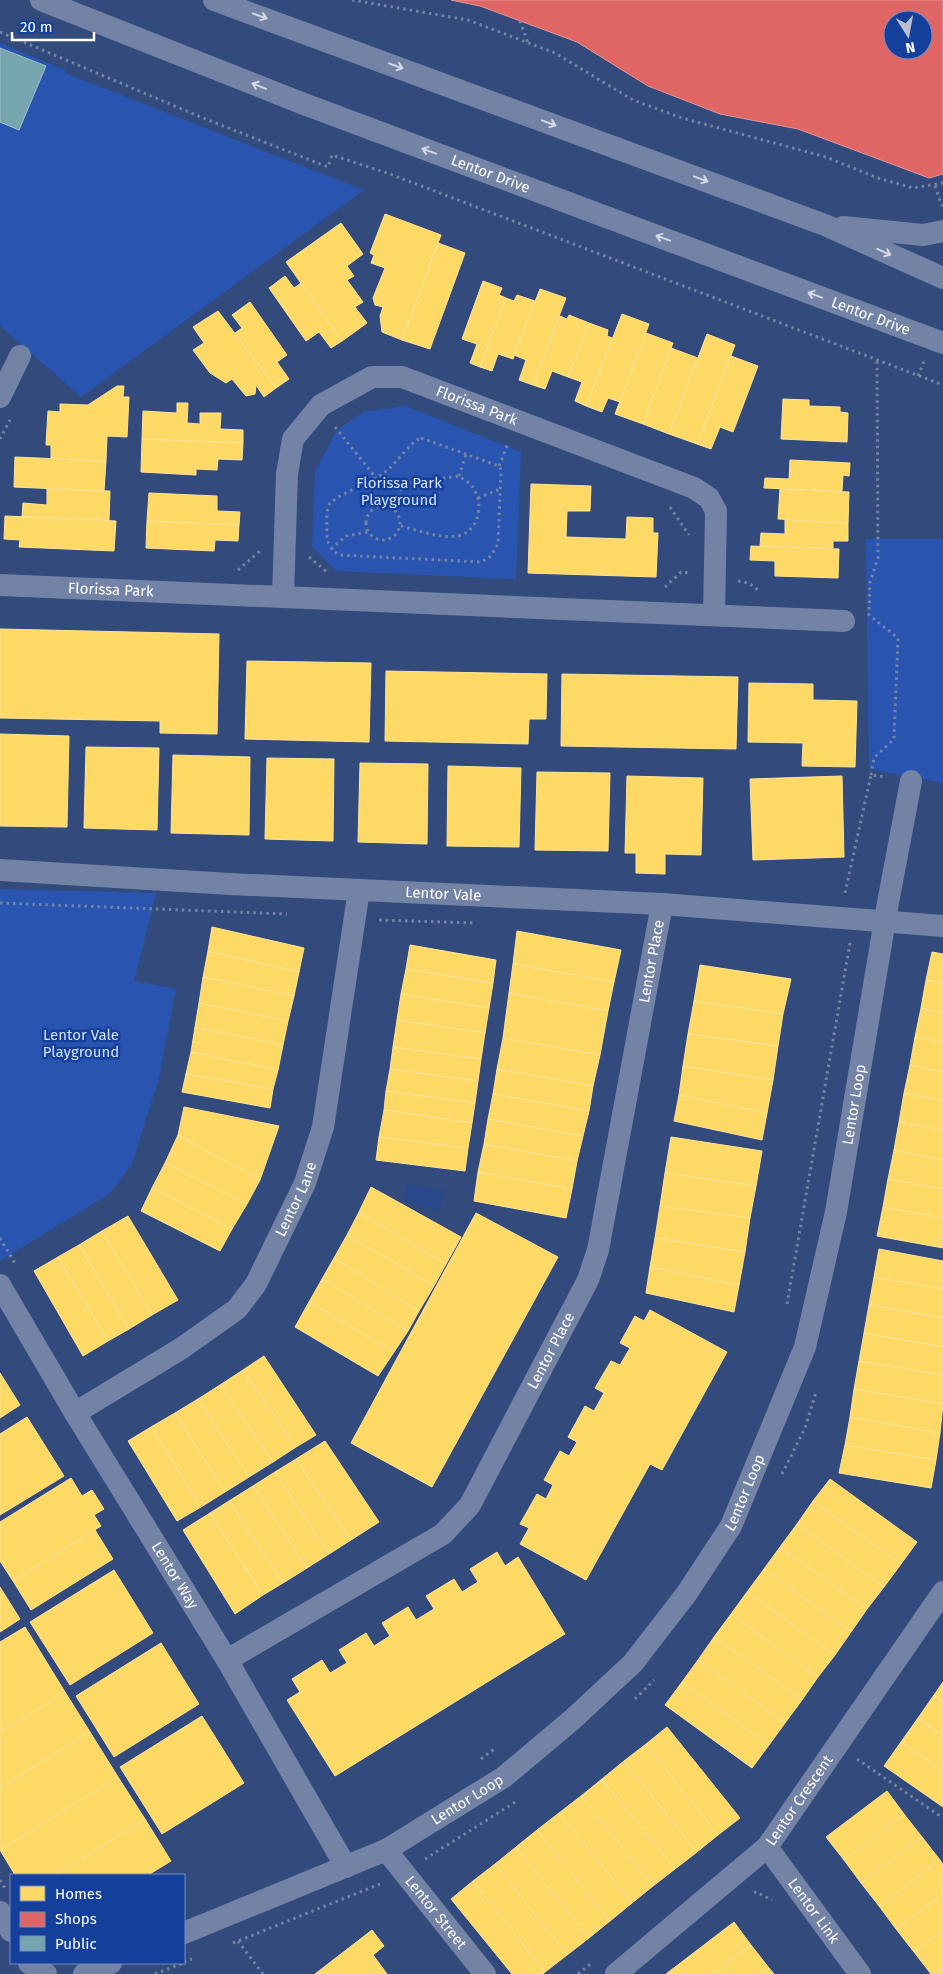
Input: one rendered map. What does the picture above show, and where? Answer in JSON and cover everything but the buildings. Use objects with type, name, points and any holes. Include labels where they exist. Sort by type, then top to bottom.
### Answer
[{"type":"street","name":"Lentor Drive","points":[[40,0],[304,104],[943,342]]},
{"type":"street","points":[[214,0],[825,225],[943,278]]},
{"type":"street","points":[[825,225],[923,235],[943,231]]},
{"type":"street","points":[[0,397],[20,356]]},
{"type":"street","name":"Florissa Park","points":[[283,596],[287,474],[293,439],[321,405],[372,377],[402,377],[694,488],[709,498],[716,511],[714,616]]},
{"type":"street","name":"Florissa Park","points":[[0,585],[844,621]]},
{"type":"street","name":"Lentor Loop","points":[[185,1933],[386,1850],[504,1777],[573,1719],[634,1663],[687,1593],[731,1526],[805,1348],[836,1212],[911,781]]},
{"type":"street","name":"Lentor Vale","points":[[0,870],[359,890],[662,904],[886,920]]},
{"type":"street","name":"Lentor Lane","points":[[75,1413],[182,1348],[237,1309],[256,1284],[305,1183],[323,1127],[359,890]]},
{"type":"street","name":"Lentor Place","points":[[227,1660],[443,1534],[470,1505],[588,1280],[593,1266],[598,1250],[662,904]]},
{"type":"street","points":[[886,920],[943,926]]},
{"type":"street","name":"Lentor Way","points":[[0,1285],[75,1413],[227,1660],[346,1867]]},
{"type":"street","name":"Lentor Crescent","points":[[616,1974],[767,1847],[943,1592]]},
{"type":"street","name":"Lentor Link","points":[[767,1847],[860,1974]]},
{"type":"street","name":"Lentor Street","points":[[386,1850],[485,1974]]},
{"type":"street","points":[[0,1912],[10,1929]]},
{"type":"street","points":[[84,1974],[109,1964]]},
{"type":"path","points":[[352,0],[468,20],[555,53],[633,100],[682,118],[826,157],[878,178],[913,188],[943,183]]},
{"type":"path","points":[[520,21],[528,43]]},
{"type":"path","points":[[0,32],[203,118],[328,167],[332,155],[390,174],[943,385]]},
{"type":"path","points":[[934,186],[943,208]]},
{"type":"path","points":[[871,775],[874,758],[894,739],[898,638],[869,615],[870,582],[878,558],[878,361]]},
{"type":"path","points":[[332,422],[377,479]]},
{"type":"path","points":[[499,466],[421,438],[414,440],[397,463],[377,479],[335,497],[328,505],[326,539],[331,549],[339,555],[481,562],[491,556],[498,544],[501,470],[499,466],[509,440]]},
{"type":"path","points":[[459,476],[466,454]]},
{"type":"path","points":[[394,509],[400,491],[409,484],[459,476],[472,486],[478,498],[479,515],[472,527],[460,535],[446,537],[401,526]]},
{"type":"path","points":[[478,498],[500,489]]},
{"type":"path","points":[[661,503],[670,507],[691,538]]},
{"type":"path","points":[[383,505],[394,509],[400,517],[401,526],[394,536],[384,540],[377,539],[368,532],[366,520],[372,510],[383,505]]},
{"type":"path","points":[[331,549],[346,536],[368,532]]},
{"type":"path","points":[[681,572],[684,568]]},
{"type":"path","points":[[0,903],[288,914]]},
{"type":"path","points":[[785,1313],[850,940]]},
{"type":"path","points":[[478,1761],[502,1743]]},
{"type":"path","points":[[837,1745],[943,1818]]},
{"type":"path","points":[[229,1944],[373,1888],[405,1873]]},
{"type":"path","points":[[750,1894],[756,1892],[770,1898],[776,1905]]},
{"type":"path","points":[[238,1941],[263,1974]]},
{"type":"path","points":[[185,1962],[193,1959]]},
{"type":"path","points":[[155,1974],[180,1964]]},
{"type":"green space","points":[[0,43],[65,70],[65,73],[364,190],[81,397],[0,326]]},
{"type":"green space","name":"Florissa Park Playground","points":[[406,406],[521,452],[516,579],[336,571],[312,547],[315,471],[337,430],[363,412]]},
{"type":"green space","points":[[866,539],[943,539],[943,783],[869,769]]},
{"type":"green space","name":"Lentor Vale Playground","points":[[0,889],[156,893],[134,981],[176,989],[158,1082],[131,1166],[109,1194],[0,1261]]},
{"type":"shaded area","points":[[407,1184],[444,1191],[439,1212],[405,1201]]}]
